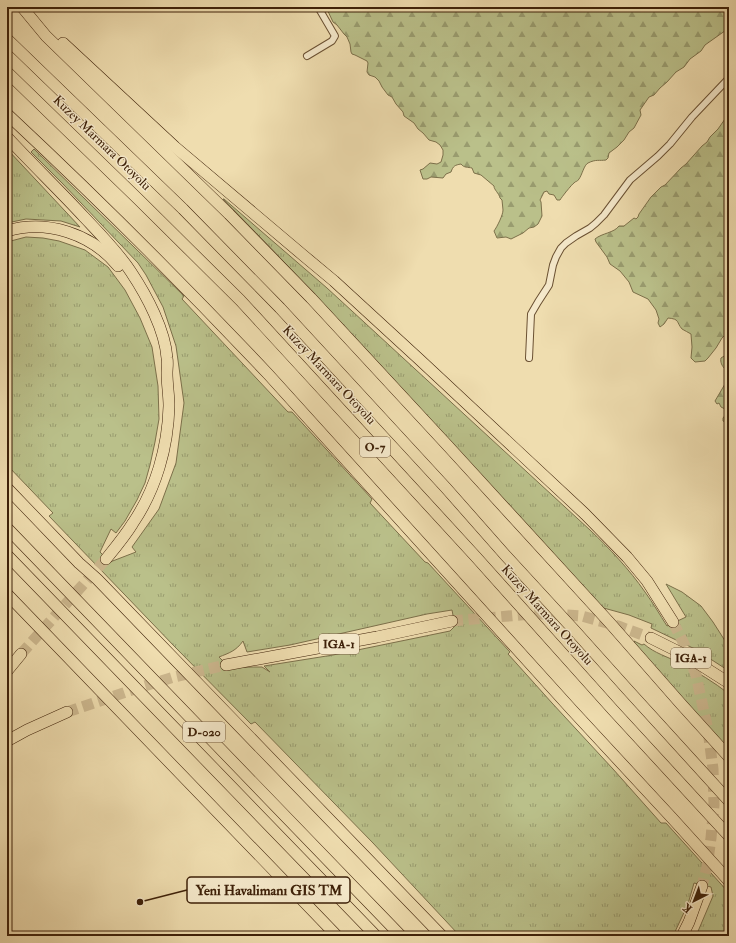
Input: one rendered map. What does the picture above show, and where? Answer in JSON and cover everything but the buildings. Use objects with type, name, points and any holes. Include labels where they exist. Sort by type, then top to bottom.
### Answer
[{"type":"highway","points":[[22,7],[50,30],[175,147],[334,281],[584,514],[627,557],[647,581],[673,622]]},
{"type":"highway","points":[[22,7],[46,36],[229,214],[311,298],[609,622],[729,758]]},
{"type":"highway","name":"Kuzey Marmara Otoyolu","points":[[7,39],[183,209],[280,308],[446,488],[729,801]]},
{"type":"highway","name":"Kuzey Marmara Otoyolu","points":[[7,72],[240,300],[446,524],[613,710],[729,836]]},
{"type":"highway","points":[[7,114],[159,260],[233,337],[729,881]]},
{"type":"highway","points":[[7,137],[103,237],[131,272],[150,304],[164,343],[167,358],[169,406],[168,425],[160,466],[152,488],[140,512],[126,534],[106,559]]},
{"type":"highway","points":[[7,231],[30,227],[59,229],[92,242],[111,257],[130,281],[146,309],[159,342],[167,373]]},
{"type":"highway","points":[[7,480],[90,567],[97,579]]},
{"type":"highway","points":[[7,488],[442,936]]},
{"type":"highway","name":"D-020","points":[[7,528],[401,936]]},
{"type":"highway","name":"D-020","points":[[7,555],[376,936]]},
{"type":"highway","points":[[7,594],[337,936]]},
{"type":"highway","name":"IGA-1","points":[[226,665],[452,621]]},
{"type":"highway","name":"IGA-1","points":[[651,638],[685,655],[729,683]]},
{"type":"highway","points":[[7,671],[21,654]]},
{"type":"highway","points":[[7,741],[27,730],[67,712]]},
{"type":"highway","points":[[682,936],[702,886]]},
{"type":"street","points":[[307,56],[332,41],[335,36],[318,7]]},
{"type":"street","points":[[529,358],[531,314],[549,285],[553,264],[561,248],[571,239],[590,228],[604,215],[630,180],[666,148],[692,117],[729,78]]},
{"type":"green space","points":[[326,7],[729,7],[729,28],[705,45],[701,51],[690,59],[684,67],[676,72],[654,95],[649,97],[640,110],[641,115],[634,128],[617,147],[609,153],[606,160],[588,163],[579,179],[571,186],[560,200],[557,200],[554,195],[549,194],[547,191],[544,192],[540,200],[542,216],[538,224],[511,239],[506,237],[497,238],[494,231],[503,212],[502,200],[494,186],[481,175],[474,173],[472,168],[459,164],[454,166],[451,172],[446,174],[443,178],[431,177],[423,179],[420,170],[430,163],[437,164],[441,162],[443,150],[440,145],[429,140],[414,123],[404,116],[403,112],[392,97],[388,95],[379,81],[375,77],[369,75],[367,72],[367,61],[352,54],[347,37],[333,22]]},
{"type":"green space","points":[[729,117],[729,327],[727,333],[708,358],[705,361],[695,362],[691,358],[691,334],[682,329],[676,320],[672,318],[668,318],[660,327],[656,310],[648,299],[633,292],[629,282],[620,271],[610,264],[595,239],[619,226],[624,226],[634,218],[636,219],[651,197],[686,164],[707,142],[725,119]]},
{"type":"green space","points":[[7,149],[80,227],[61,221],[26,219],[7,223]]},
{"type":"green space","points":[[34,149],[184,296],[182,299],[288,412],[292,412],[372,499],[370,503],[510,652],[508,654],[661,823],[666,823],[729,893],[729,936],[696,936],[713,896],[711,887],[694,883],[688,904],[673,936],[455,936],[458,934],[373,843],[255,722],[251,724],[49,516],[53,513],[7,465],[7,242],[26,237],[43,238],[59,241],[85,250],[108,267],[125,290],[140,318],[152,347],[158,386],[159,419],[155,442],[145,483],[137,500],[116,533],[111,529],[100,552],[110,562],[136,552],[132,547],[159,509],[176,463],[184,403],[176,346],[163,307],[146,275],[138,263],[31,152]],"holes":[[[452,610],[455,626],[450,631],[333,655],[264,666],[270,672],[262,667],[230,668],[219,657],[229,653],[243,641],[247,652],[290,645],[427,614]]]},
{"type":"green space","points":[[223,199],[327,288],[590,530],[632,575],[648,596],[667,626],[686,617],[666,584],[682,592],[701,606],[729,647],[729,671],[695,649],[651,628],[652,624],[629,615],[600,607],[367,350]]},
{"type":"green space","points":[[729,353],[729,424],[723,421],[727,410],[715,401],[725,384],[725,369],[721,358]]},
{"type":"green space","points":[[634,641],[642,645],[644,644],[693,670],[729,694],[729,749],[633,644],[635,642]]},
{"type":"tunnel","points":[[21,654],[106,559]]},
{"type":"tunnel","points":[[452,621],[531,614],[582,616],[618,626],[651,638]]},
{"type":"tunnel","points":[[673,622],[685,646],[696,675],[708,730],[713,769],[714,805],[711,838],[707,867],[702,886]]},
{"type":"tunnel","points":[[67,712],[174,677],[226,665]]},
{"type":"place","name":"Yeni Havalimanı GIS TM","points":[[140,902]]}]
